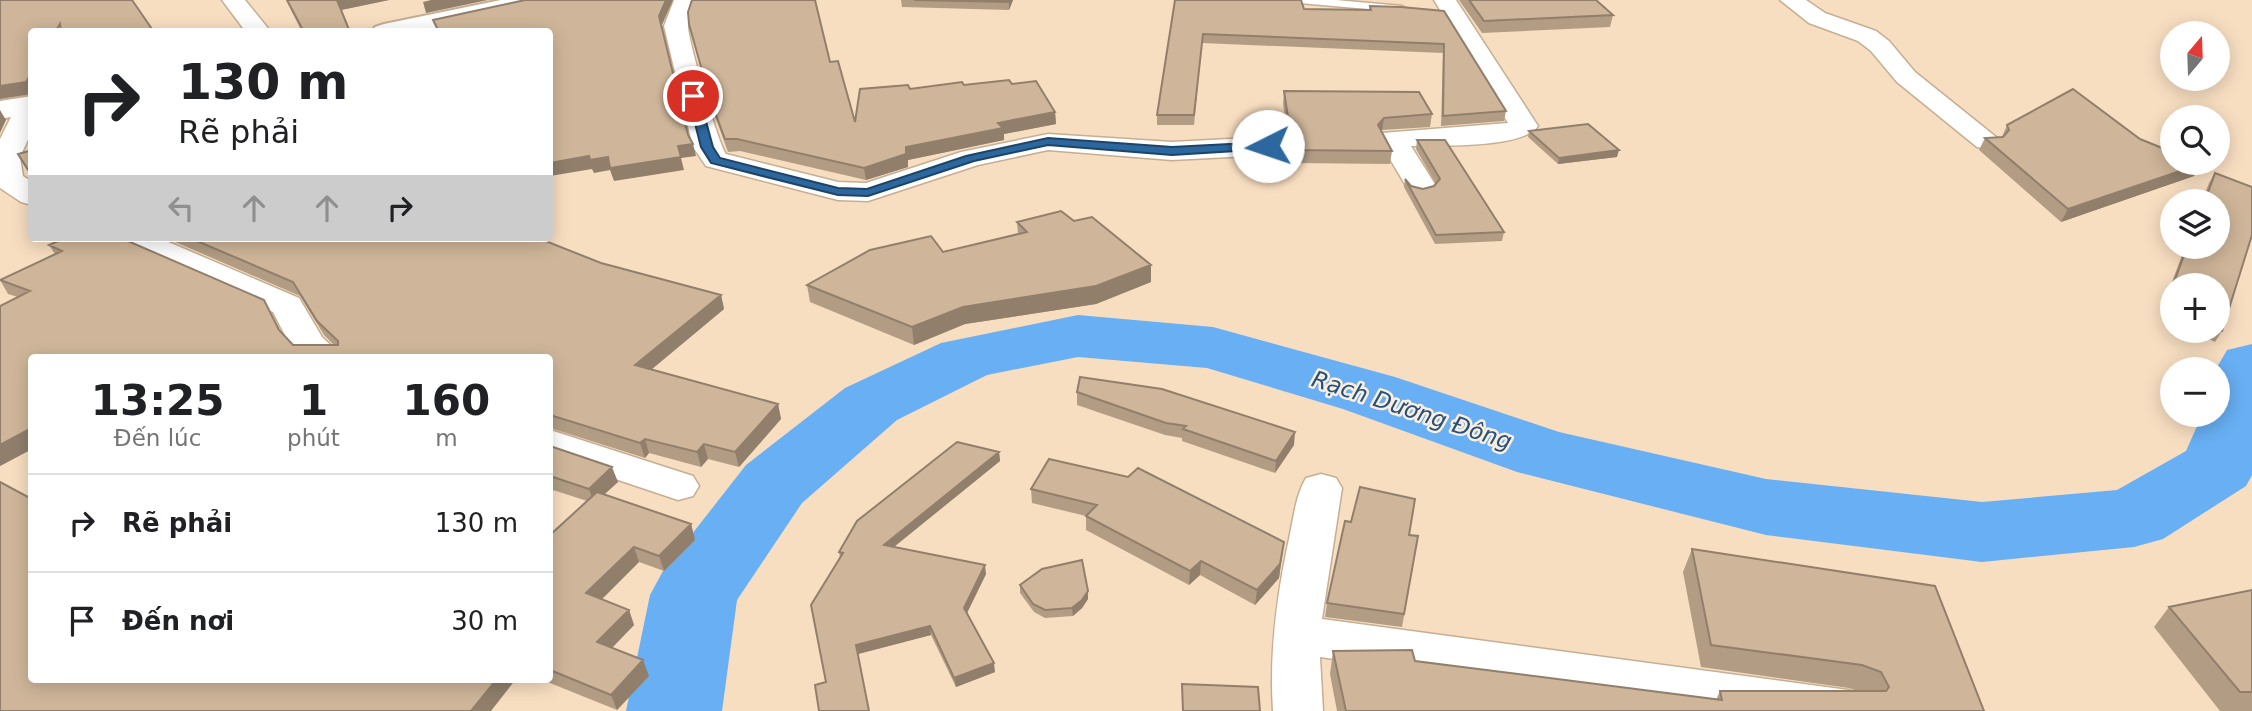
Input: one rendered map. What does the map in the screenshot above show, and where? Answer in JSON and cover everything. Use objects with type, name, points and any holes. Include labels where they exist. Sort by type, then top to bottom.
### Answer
[{"type":"main road","points":[[403,28],[535,0]]},
{"type":"main road","points":[[0,110],[28,104]]},
{"type":"street","points":[[233,0],[256,28]]},
{"type":"street","points":[[685,0],[676,26],[707,147],[716,160],[838,191],[868,192],[971,158],[1048,142],[1172,151],[1268,146]]},
{"type":"street","points":[[1791,0],[1817,18],[1867,36],[1880,46],[1906,77],[1987,141]]},
{"type":"street","points":[[1421,186],[1392,139],[1513,132],[1524,126],[1447,9]]},
{"type":"street","points":[[28,108],[6,158],[8,180],[28,193]]},
{"type":"street","points":[[141,242],[287,305],[307,343],[321,354]]},
{"type":"street","points":[[553,444],[678,486]]},
{"type":"street","points":[[1298,711],[1295,683],[1302,591],[1321,488]]},
{"type":"street","points":[[1299,635],[1848,711]]},
{"type":"lane","points":[[1299,0],[1415,10]]},
{"type":"building","points":[[0,0],[132,0],[151,28],[60,28],[60,24],[58,28],[28,28],[28,79],[26,82],[0,86]]},
{"type":"building","points":[[287,0],[337,0],[348,28],[302,28]]},
{"type":"building","points":[[525,0],[666,0],[659,16],[688,135],[693,144],[678,146],[681,157],[610,168],[608,157],[590,160],[589,156],[553,162],[553,28],[437,28],[433,20]]},
{"type":"building","points":[[692,0],[815,0],[830,62],[838,61],[855,122],[860,89],[908,85],[910,89],[962,82],[964,85],[1009,80],[1012,84],[1036,81],[1055,112],[998,123],[1003,128],[906,147],[906,154],[864,168],[737,139],[725,139],[710,99],[689,24],[688,12]]},
{"type":"building","points":[[914,0],[1009,0],[1009,2]]},
{"type":"building","points":[[1175,0],[1301,0],[1304,9],[1371,10],[1370,6],[1444,11],[1506,111],[1443,116],[1444,44],[1203,34],[1194,115],[1157,115]]},
{"type":"building","points":[[1469,0],[1596,0],[1613,15],[1484,21]]},
{"type":"building","points":[[2073,89],[2140,139],[2160,147],[2160,175],[2168,175],[2068,209],[1985,138],[2003,137],[2009,130],[2007,125]]},
{"type":"building","points":[[1284,91],[1419,92],[1432,114],[1384,118],[1378,125],[1392,151],[1293,150]]},
{"type":"building","points":[[1588,124],[1619,150],[1559,158],[1529,131]]},
{"type":"building","points":[[1417,140],[1445,140],[1504,232],[1436,235],[1405,179],[1411,186],[1423,189],[1434,186],[1440,179]]},
{"type":"building","points":[[28,151],[28,170],[18,154]]},
{"type":"building","points":[[2214,175],[2252,187],[2252,235],[2230,305],[2230,273],[2177,273],[2183,259],[2230,259],[2230,189],[2209,189]]},
{"type":"building","points":[[1061,211],[1074,221],[1092,217],[1151,265],[1096,286],[963,307],[912,327],[807,285],[870,250],[931,236],[943,252],[1027,232],[1017,222]]},
{"type":"building","points":[[56,242],[130,242],[264,300],[279,330],[293,345],[338,345],[338,341],[317,321],[293,282],[199,242],[548,242],[601,263],[721,295],[635,365],[778,404],[735,452],[704,444],[697,452],[645,439],[640,443],[553,416],[553,354],[28,354],[28,430],[0,445],[0,306],[30,291],[0,280],[62,251],[49,245]]},
{"type":"building","points":[[1080,377],[1162,389],[1295,432],[1276,461],[1183,429],[1186,426],[1166,423],[1077,392]]},
{"type":"building","points":[[957,442],[999,452],[884,545],[985,565],[964,608],[994,663],[954,678],[930,626],[856,645],[869,711],[819,711],[815,685],[826,682],[811,605],[843,553],[839,552],[857,521]]},
{"type":"building","points":[[553,447],[612,467],[589,489],[553,477]]},
{"type":"building","points":[[1049,459],[1128,477],[1138,468],[1284,542],[1280,564],[1257,590],[1201,561],[1190,571],[1086,516],[1097,505],[1031,489]]},
{"type":"building","points":[[0,482],[28,497],[28,683],[494,683],[471,711],[0,711]]},
{"type":"building","points":[[1360,487],[1415,499],[1409,535],[1418,536],[1404,614],[1327,603],[1345,521],[1351,522]]},
{"type":"building","points":[[597,492],[691,524],[659,556],[634,547],[586,593],[629,610],[597,642],[643,660],[611,695],[553,671],[553,532]]},
{"type":"building","points":[[1692,549],[1935,586],[1984,711],[1346,711],[1333,651],[1412,650],[1415,661],[1722,700],[1720,691],[1886,691],[1889,687],[1881,672],[1862,665],[1711,645]]},
{"type":"building","points":[[1082,560],[1088,591],[1072,608],[1045,610],[1033,604],[1020,585],[1042,569]]},
{"type":"building","points":[[2252,590],[2252,692],[2240,692],[2169,607]]},
{"type":"building","points":[[1182,684],[1258,687],[1260,711],[1183,711]]},
{"type":"waterway","name":"Rạch Dương Đông","points":[[674,711],[694,595],[774,484],[871,404],[966,358],[1078,336],[1213,348],[1369,393],[1544,454],[1766,507],[1982,532],[2134,518],[2218,467],[2245,400],[2252,365]]},
{"type":"route","points":[[693,96],[707,147],[716,160],[838,191],[868,192],[971,158],[1048,142],[1172,151],[1268,146]]}]
